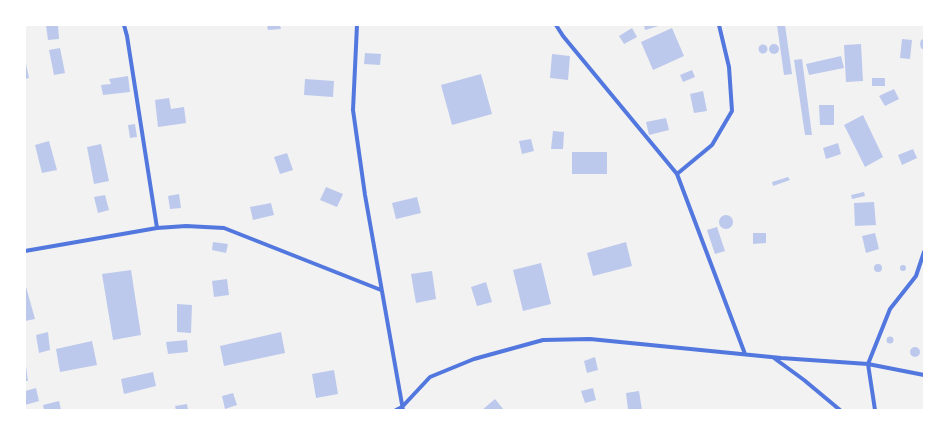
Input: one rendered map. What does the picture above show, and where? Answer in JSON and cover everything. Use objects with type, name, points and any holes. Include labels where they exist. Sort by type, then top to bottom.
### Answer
[{"type":"street","points":[[124,25],[157,228]]},
{"type":"street","points":[[357,25],[353,110],[365,195],[403,408]]},
{"type":"street","points":[[556,25],[563,36],[677,174],[745,354]]},
{"type":"street","points":[[677,174],[712,145],[732,111],[729,67],[719,25]]},
{"type":"street","points":[[25,251],[157,228],[186,226],[224,228],[381,290]]},
{"type":"street","points":[[875,410],[868,364],[890,310],[916,276],[924,252]]},
{"type":"street","points":[[396,410],[403,408],[430,377],[474,359],[543,340],[590,339],[773,357],[868,364],[924,375]]},
{"type":"street","points":[[773,357],[840,410]]},
{"type":"building","points":[[46,25],[58,25],[59,39],[48,40]]},
{"type":"building","points":[[267,25],[280,25],[281,29],[268,30]]},
{"type":"building","points":[[644,25],[662,25],[645,30]]},
{"type":"building","points":[[777,25],[785,25],[792,74],[784,75]]},
{"type":"building","points":[[632,28],[637,37],[624,44],[619,36]]},
{"type":"building","points":[[672,28],[684,56],[653,70],[641,42]]},
{"type":"building","points":[[902,39],[912,40],[910,59],[900,58]]},
{"type":"building","points":[[924,39],[924,50],[921,48],[920,44],[921,40]]},
{"type":"building","points":[[774,44],[779,49],[774,54],[769,49]]},
{"type":"building","points":[[861,44],[863,81],[846,82],[844,45]]},
{"type":"building","points":[[761,45],[765,45],[767,49],[765,53],[761,53],[759,51],[759,47]]},
{"type":"building","points":[[60,48],[65,73],[54,75],[49,50]]},
{"type":"building","points":[[365,53],[381,54],[380,65],[364,64]]},
{"type":"building","points":[[552,54],[570,56],[568,80],[550,78]]},
{"type":"building","points":[[841,56],[844,68],[809,75],[806,64]]},
{"type":"building","points":[[25,59],[29,78],[25,79]]},
{"type":"building","points":[[802,59],[812,135],[805,135],[794,60]]},
{"type":"building","points":[[692,70],[695,77],[683,82],[680,75]]},
{"type":"building","points":[[481,74],[492,114],[452,125],[441,85]]},
{"type":"building","points":[[128,76],[130,92],[103,95],[101,85],[111,84],[109,79]]},
{"type":"building","points":[[872,78],[885,78],[885,86],[872,86]]},
{"type":"building","points":[[305,79],[334,81],[333,97],[304,95]]},
{"type":"building","points":[[894,89],[899,99],[885,106],[879,96]]},
{"type":"building","points":[[703,91],[707,111],[694,113],[690,94]]},
{"type":"building","points":[[169,98],[171,109],[184,107],[186,123],[158,127],[155,100]]},
{"type":"building","points":[[819,105],[834,105],[834,125],[820,125]]},
{"type":"building","points":[[863,115],[883,157],[865,167],[844,125]]},
{"type":"building","points":[[666,118],[669,130],[649,135],[646,122]]},
{"type":"building","points":[[135,124],[137,137],[130,138],[128,125]]},
{"type":"building","points":[[553,131],[564,132],[563,149],[551,149]]},
{"type":"building","points":[[531,139],[534,151],[522,154],[519,141]]},
{"type":"building","points":[[49,141],[57,170],[42,173],[35,145]]},
{"type":"building","points":[[838,143],[841,154],[826,159],[823,148]]},
{"type":"building","points":[[101,144],[109,181],[94,184],[87,147]]},
{"type":"building","points":[[913,149],[917,158],[902,165],[898,155]]},
{"type":"building","points":[[572,152],[607,152],[607,174],[572,174]]},
{"type":"building","points":[[287,153],[293,170],[280,174],[274,157]]},
{"type":"building","points":[[788,177],[790,180],[773,186],[772,182]]},
{"type":"building","points":[[326,187],[343,194],[337,207],[320,200]]},
{"type":"building","points":[[864,192],[865,196],[852,199],[851,195]]},
{"type":"building","points":[[179,194],[181,208],[170,209],[168,196]]},
{"type":"building","points":[[105,195],[109,210],[98,213],[94,197]]},
{"type":"building","points":[[417,197],[421,213],[396,219],[392,203]]},
{"type":"building","points":[[874,202],[876,225],[855,226],[854,203]]},
{"type":"building","points":[[271,203],[274,215],[253,220],[250,207]]},
{"type":"building","points":[[723,215],[729,215],[733,219],[733,225],[729,229],[723,229],[719,225],[719,219]]},
{"type":"building","points":[[717,227],[725,251],[715,254],[707,230]]},
{"type":"building","points":[[753,233],[766,233],[766,243],[753,244]]},
{"type":"building","points":[[875,233],[879,249],[866,253],[862,236]]},
{"type":"building","points":[[213,242],[228,244],[226,253],[212,250]]},
{"type":"building","points":[[626,242],[632,266],[593,276],[587,253]]},
{"type":"building","points":[[541,263],[551,304],[523,311],[513,270]]},
{"type":"building","points":[[878,264],[881,265],[881,271],[878,272],[875,271],[874,268],[875,265]]},
{"type":"building","points":[[903,265],[906,268],[903,271],[900,268]]},
{"type":"building","points":[[131,270],[141,335],[113,340],[102,274]]},
{"type":"building","points":[[432,271],[436,299],[416,303],[411,274]]},
{"type":"building","points":[[227,279],[229,295],[214,297],[212,281]]},
{"type":"building","points":[[486,282],[492,302],[477,306],[471,287]]},
{"type":"building","points":[[25,283],[35,319],[25,321]]},
{"type":"building","points":[[177,304],[192,305],[191,333],[177,332]]},
{"type":"building","points":[[48,332],[50,350],[39,353],[36,335]]},
{"type":"building","points":[[281,332],[285,353],[224,366],[220,346]]},
{"type":"building","points":[[890,336],[893,337],[893,343],[890,344],[887,343],[886,340],[887,337]]},
{"type":"building","points":[[187,340],[188,352],[168,354],[166,342]]},
{"type":"building","points":[[92,341],[97,365],[60,372],[56,349]]},
{"type":"building","points":[[913,347],[917,347],[919,348],[919,356],[913,357],[910,354],[910,350]]},
{"type":"building","points":[[595,357],[598,370],[587,373],[584,361]]},
{"type":"building","points":[[26,366],[28,381],[25,381]]},
{"type":"building","points":[[334,370],[338,394],[316,398],[312,374]]},
{"type":"building","points":[[153,372],[156,386],[124,394],[121,379]]},
{"type":"building","points":[[36,388],[39,401],[25,405],[25,391]]},
{"type":"building","points":[[593,388],[596,400],[585,403],[581,391]]},
{"type":"building","points":[[639,391],[642,410],[628,410],[626,393]]},
{"type":"building","points":[[233,393],[237,405],[225,409],[222,396]]},
{"type":"building","points":[[495,399],[504,410],[482,410]]},
{"type":"building","points":[[59,401],[61,410],[44,410],[43,405]]},
{"type":"building","points":[[187,404],[188,410],[176,410],[175,406]]}]
